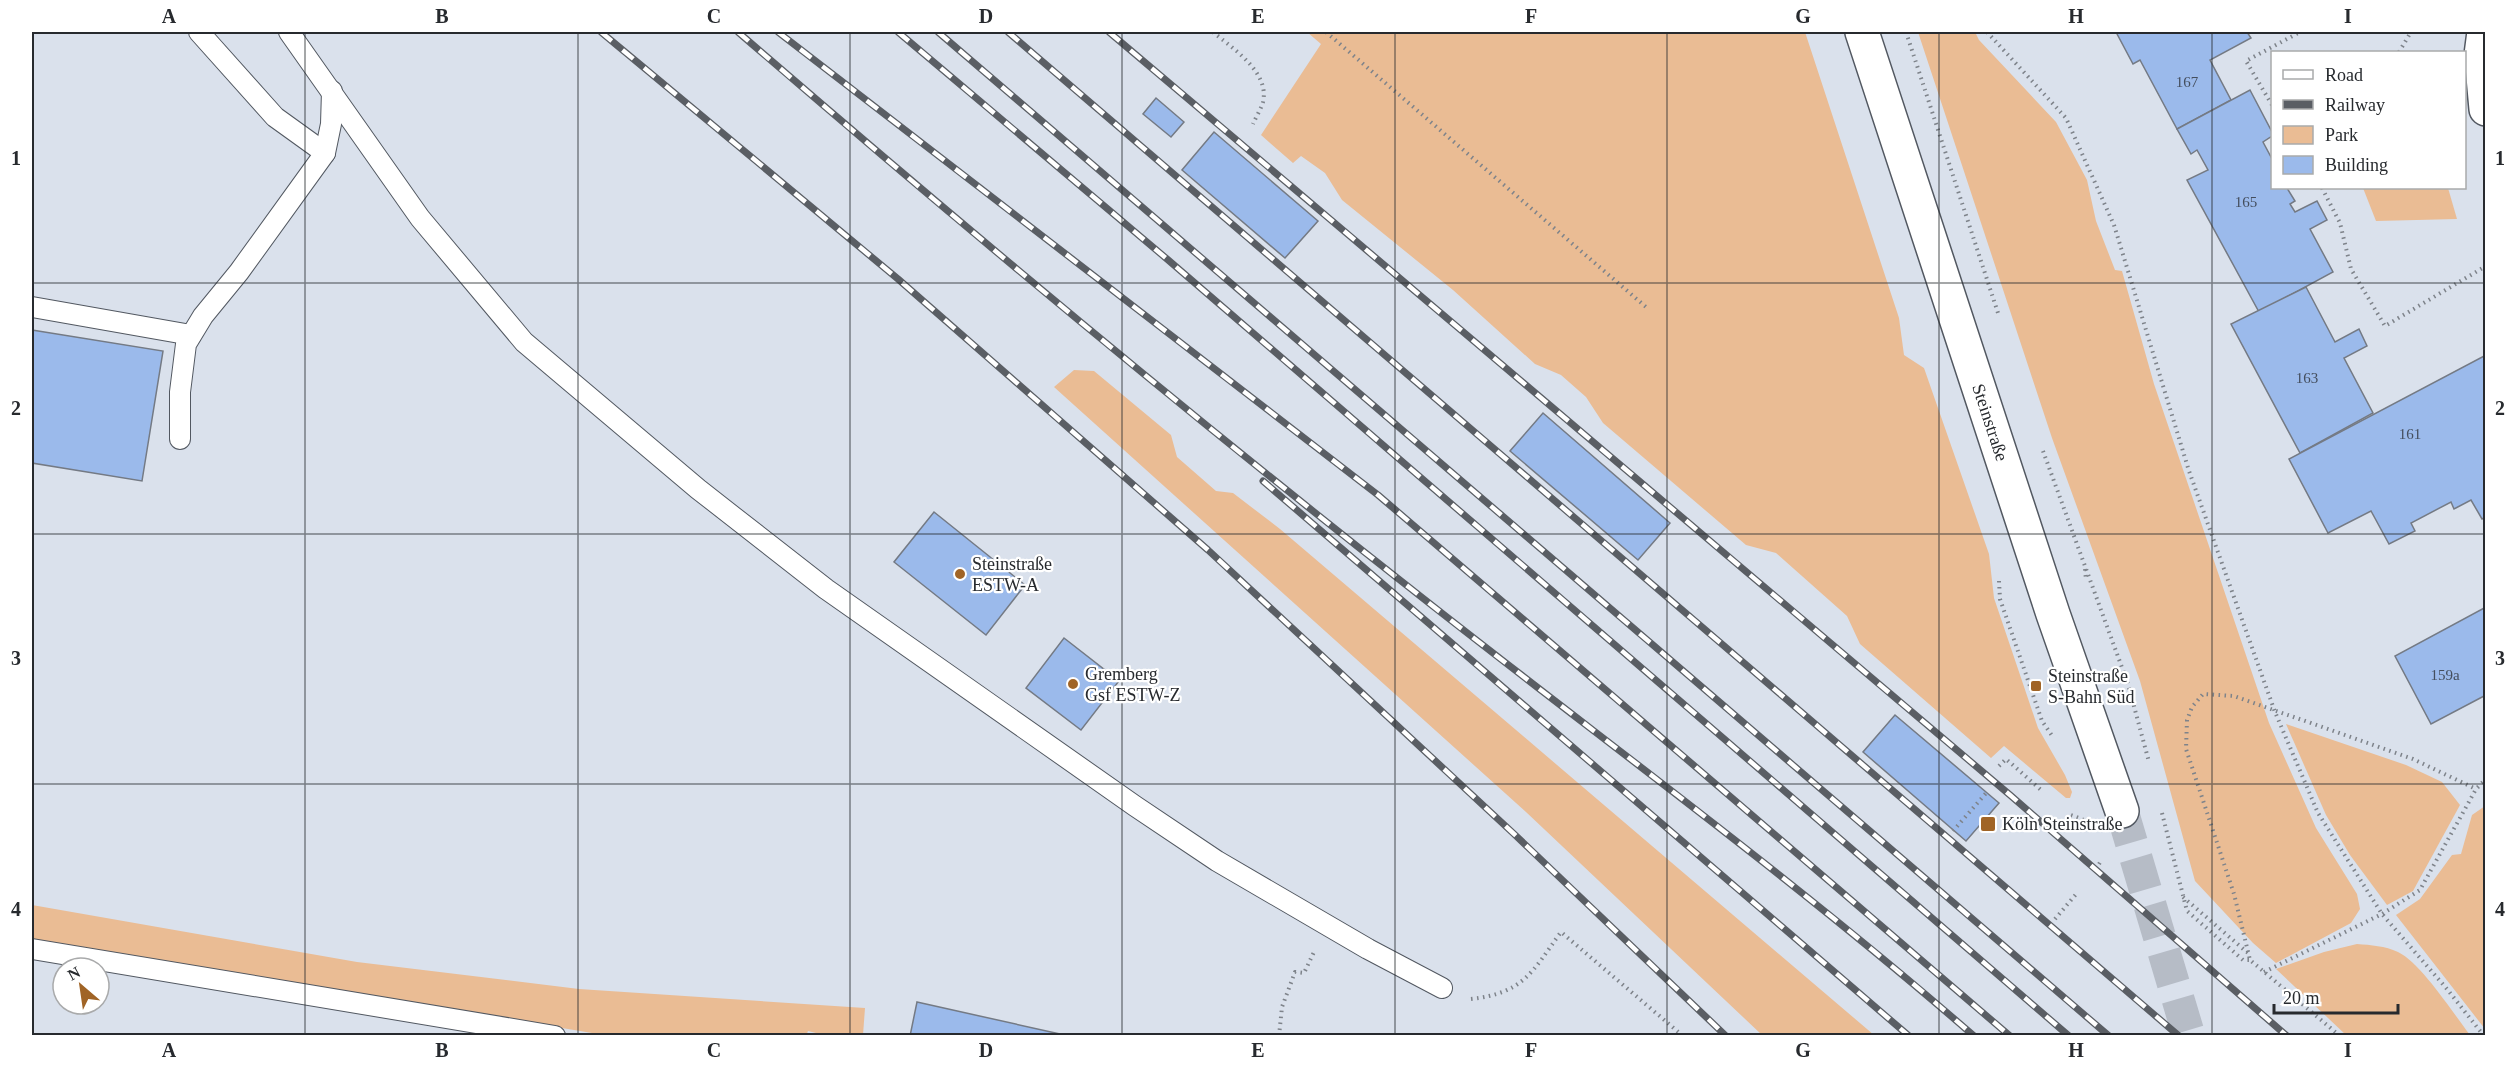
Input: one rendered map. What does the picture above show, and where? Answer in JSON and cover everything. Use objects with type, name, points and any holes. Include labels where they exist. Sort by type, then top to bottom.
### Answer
[{"type":"main road","name":"Steinstraße","points":[[1862,32],[2046,591],[2122,811]]},
{"type":"main road","points":[[2484,32],[2481,55],[2486,109]]},
{"type":"lane","points":[[200,32],[275,117],[325,153]]},
{"type":"lane","points":[[289,32],[420,218],[524,342],[698,489],[826,589],[1011,720],[1217,861],[1442,988]]},
{"type":"lane","points":[[180,439],[180,392],[186,344],[325,153],[331,124],[332,90]]},
{"type":"lane","points":[[32,307],[191,335]]},
{"type":"lane","points":[[32,949],[555,1035]]},
{"type":"path","points":[[1213,32],[1242,56],[1261,80],[1264,100],[1253,124]]},
{"type":"path","points":[[1326,32],[1647,307]]},
{"type":"path","points":[[1906,32],[2002,325]]},
{"type":"path","points":[[1987,32],[2066,118],[2114,225],[2189,471],[2276,712],[2318,813],[2382,914],[2484,1035]]},
{"type":"path","points":[[2271,103],[2246,62],[2300,32]]},
{"type":"path","points":[[2400,51],[2411,32]]},
{"type":"path","points":[[2323,189],[2340,223],[2351,269],[2385,326],[2486,266]]},
{"type":"path","points":[[2042,449],[2128,684],[2151,771]]},
{"type":"path","points":[[2084,559],[2086,580]]},
{"type":"path","points":[[2000,599],[2009,610]]},
{"type":"path","points":[[2120,672],[2128,684]]},
{"type":"path","points":[[2340,1035],[2250,960],[2234,894],[2186,749],[2187,720],[2192,707],[2203,694],[2234,696],[2413,759],[2476,789]]},
{"type":"path","points":[[2042,721],[2043,706]]},
{"type":"path","points":[[1999,766],[2006,759],[2041,789]]},
{"type":"path","points":[[2264,972],[2382,914],[2420,890],[2476,789],[2486,779]]},
{"type":"path","points":[[1953,831],[1987,792]]},
{"type":"path","points":[[2160,804],[2187,911],[2243,960],[2250,960]]},
{"type":"path","points":[[2055,919],[2077,893]]},
{"type":"path","points":[[2183,896],[2248,953]]},
{"type":"path","points":[[1280,1035],[1282,1007],[1295,972],[1304,973],[1330,926]]},
{"type":"path","points":[[1442,988],[1472,999],[1506,992],[1524,981],[1561,932],[1683,1035]]},
{"type":"green space","points":[[1307,32],[1805,32],[1899,318],[1904,355],[1924,368],[1989,554],[1994,598],[2038,728],[2065,775],[2072,792],[2070,798],[2066,798],[2004,746],[1991,758],[1860,644],[1847,616],[1776,553],[1746,545],[1603,423],[1586,397],[1561,375],[1535,364],[1453,290],[1342,200],[1325,173],[1301,156],[1293,163],[1261,135],[1321,44]]},
{"type":"green space","points":[[1918,32],[1975,32],[1979,40],[2056,122],[2087,180],[2096,221],[2115,270],[2122,271],[2154,384],[2269,723],[2316,828],[2357,894],[2360,909],[2351,923],[2276,963],[2253,943],[2195,881],[2140,681],[2052,438]]},
{"type":"green space","points":[[2363,189],[2448,189],[2457,219],[2376,221]]},
{"type":"green space","points":[[1074,370],[1094,371],[1171,435],[1177,457],[1216,491],[1233,493],[1280,529],[1874,1035],[1762,1035],[1526,812],[1054,387]]},
{"type":"green space","points":[[2286,724],[2406,765],[2442,782],[2460,805],[2413,891],[2387,905],[2350,855],[2326,815]]},
{"type":"green space","points":[[2485,806],[2485,1029],[2396,915],[2420,899],[2452,855],[2461,854],[2472,815]]},
{"type":"green space","points":[[32,905],[357,962],[579,989],[865,1008],[863,1035],[824,1035],[808,1031],[806,1036],[604,1035],[32,940]]},
{"type":"green space","points":[[2357,944],[2388,948],[2407,958],[2426,977],[2470,1035],[2346,1035],[2276,969],[2324,952]]},
{"type":"building","points":[[2116,32],[2247,32],[2251,38],[2210,60],[2231,100],[2177,129],[2140,60],[2133,64]]},
{"type":"building","points":[[2250,90],[2271,130],[2271,137],[2263,142],[2271,157],[2271,189],[2288,189],[2295,201],[2290,204],[2295,212],[2317,201],[2327,220],[2310,229],[2333,272],[2259,312],[2187,180],[2208,170],[2197,150],[2191,154],[2177,129]]},
{"type":"building","points":[[1156,98],[1184,122],[1171,137],[1143,114]]},
{"type":"building","points":[[1214,132],[1318,221],[1285,258],[1182,170]]},
{"type":"building","points":[[2306,287],[2335,342],[2359,329],[2367,346],[2344,358],[2373,413],[2300,453],[2231,324]]},
{"type":"building","points":[[32,330],[163,351],[142,481],[32,463]]},
{"type":"building","points":[[2486,355],[2486,517],[2482,519],[2471,500],[2454,509],[2451,502],[2411,523],[2415,531],[2389,544],[2371,511],[2328,533],[2289,459]]},
{"type":"building","points":[[1543,413],[1670,523],[1638,560],[1510,451]]},
{"type":"building","name":"Steinstraße ESTW-A","points":[[934,512],[1025,585],[986,635],[894,562]]},
{"type":"building","points":[[2486,607],[2486,695],[2431,724],[2395,656]]},
{"type":"building","name":"Gremberg Gsf ESTW-Z","points":[[1064,638],[1119,681],[1081,730],[1026,688]]},
{"type":"building","points":[[1895,715],[1999,803],[1966,841],[1863,752]]},
{"type":"building","points":[[917,1002],[1069,1036],[910,1036]]},
{"type":"tunnel","points":[[2122,811],[2189,1036]]},
{"type":"railway","points":[[601,32],[898,279],[1208,550],[1513,833],[1726,1036]]},
{"type":"railway","points":[[738,32],[987,244],[1239,452],[1481,644],[1766,864],[1906,977],[1974,1036]]},
{"type":"railway","points":[[778,32],[1378,495],[2010,1036]]},
{"type":"railway","points":[[898,32],[1167,259],[2069,1036]]},
{"type":"railway","points":[[938,32],[2109,1036]]},
{"type":"railway","points":[[1008,32],[2179,1036]]},
{"type":"railway","points":[[1109,32],[2010,795],[2287,1036]]},
{"type":"railway","points":[[1263,481],[1909,1036]]},
{"type":"place","name":"Steinstraße ESTW-A","points":[[960,574]]},
{"type":"place","name":"Gremberg Gsf ESTW-Z","points":[[1073,684]]},
{"type":"place","name":"Steinstraße S-Bahn Süd","points":[[2036,686]]},
{"type":"place","name":"Köln Steinstraße","points":[[1988,824]]}]
